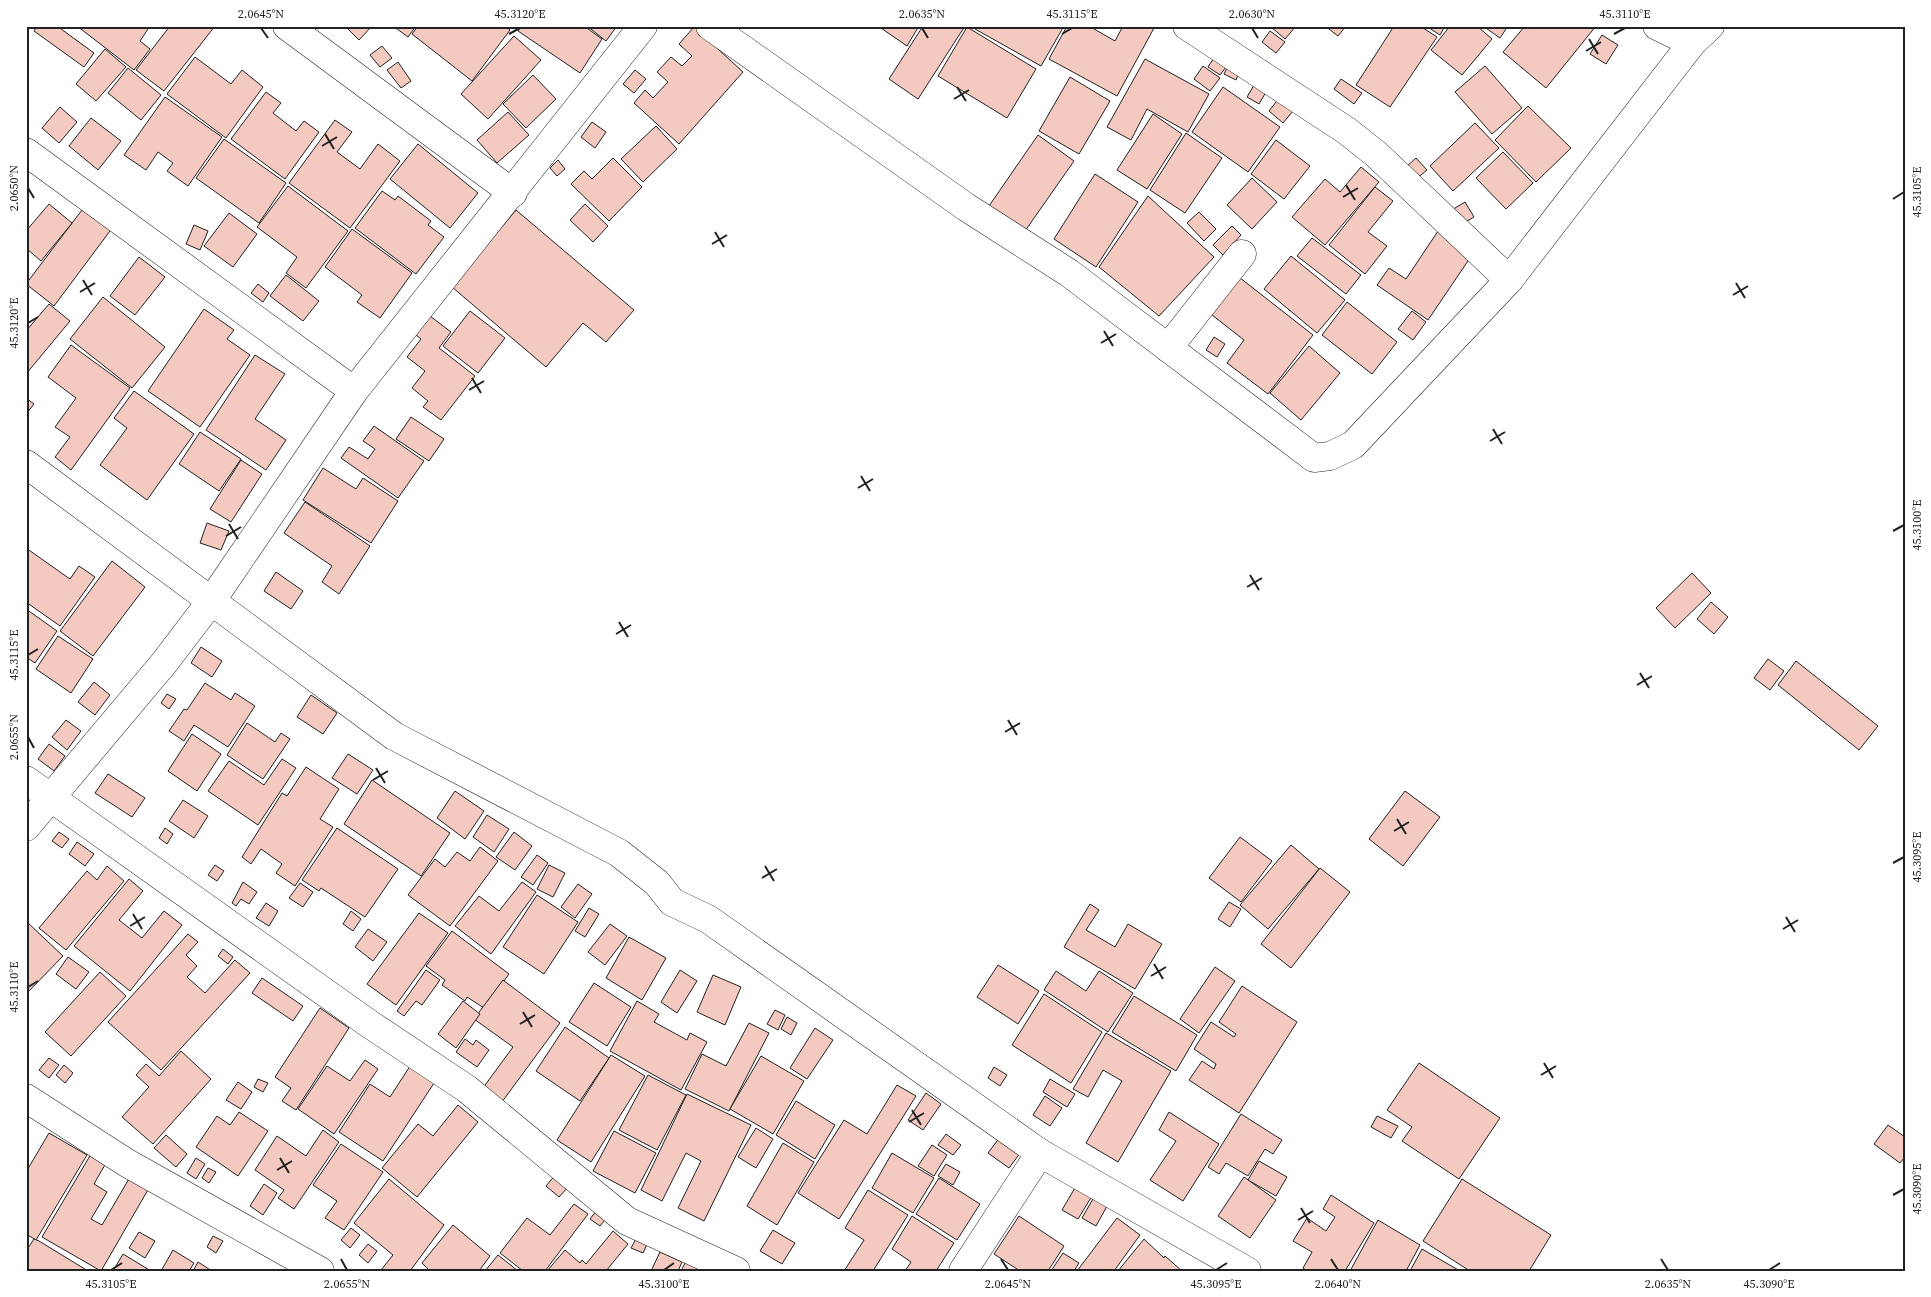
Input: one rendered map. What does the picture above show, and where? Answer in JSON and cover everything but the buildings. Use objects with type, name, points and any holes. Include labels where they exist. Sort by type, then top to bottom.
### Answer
[{"type":"street","points":[[287,26],[513,193]]},
{"type":"street","points":[[26,828],[164,663],[212,600],[354,391],[513,193],[643,26]]},
{"type":"street","points":[[710,26],[966,207],[1069,273],[1314,458],[1330,456],[1353,445],[1509,280],[1701,35],[1657,26]]},
{"type":"street","points":[[1186,26],[1347,131],[1376,154],[1509,280]]},
{"type":"street","points":[[26,152],[354,391]]},
{"type":"street","points":[[1168,348],[1242,254]]},
{"type":"street","points":[[26,464],[394,736],[619,853],[657,883],[672,902],[708,918],[1040,1153],[1247,1271]]},
{"type":"street","points":[[26,780],[368,1023],[467,1089],[628,1222],[736,1271]]},
{"type":"street","points":[[26,1098],[127,1163],[320,1271]]},
{"type":"street","points":[[963,1271],[1040,1153]]}]
